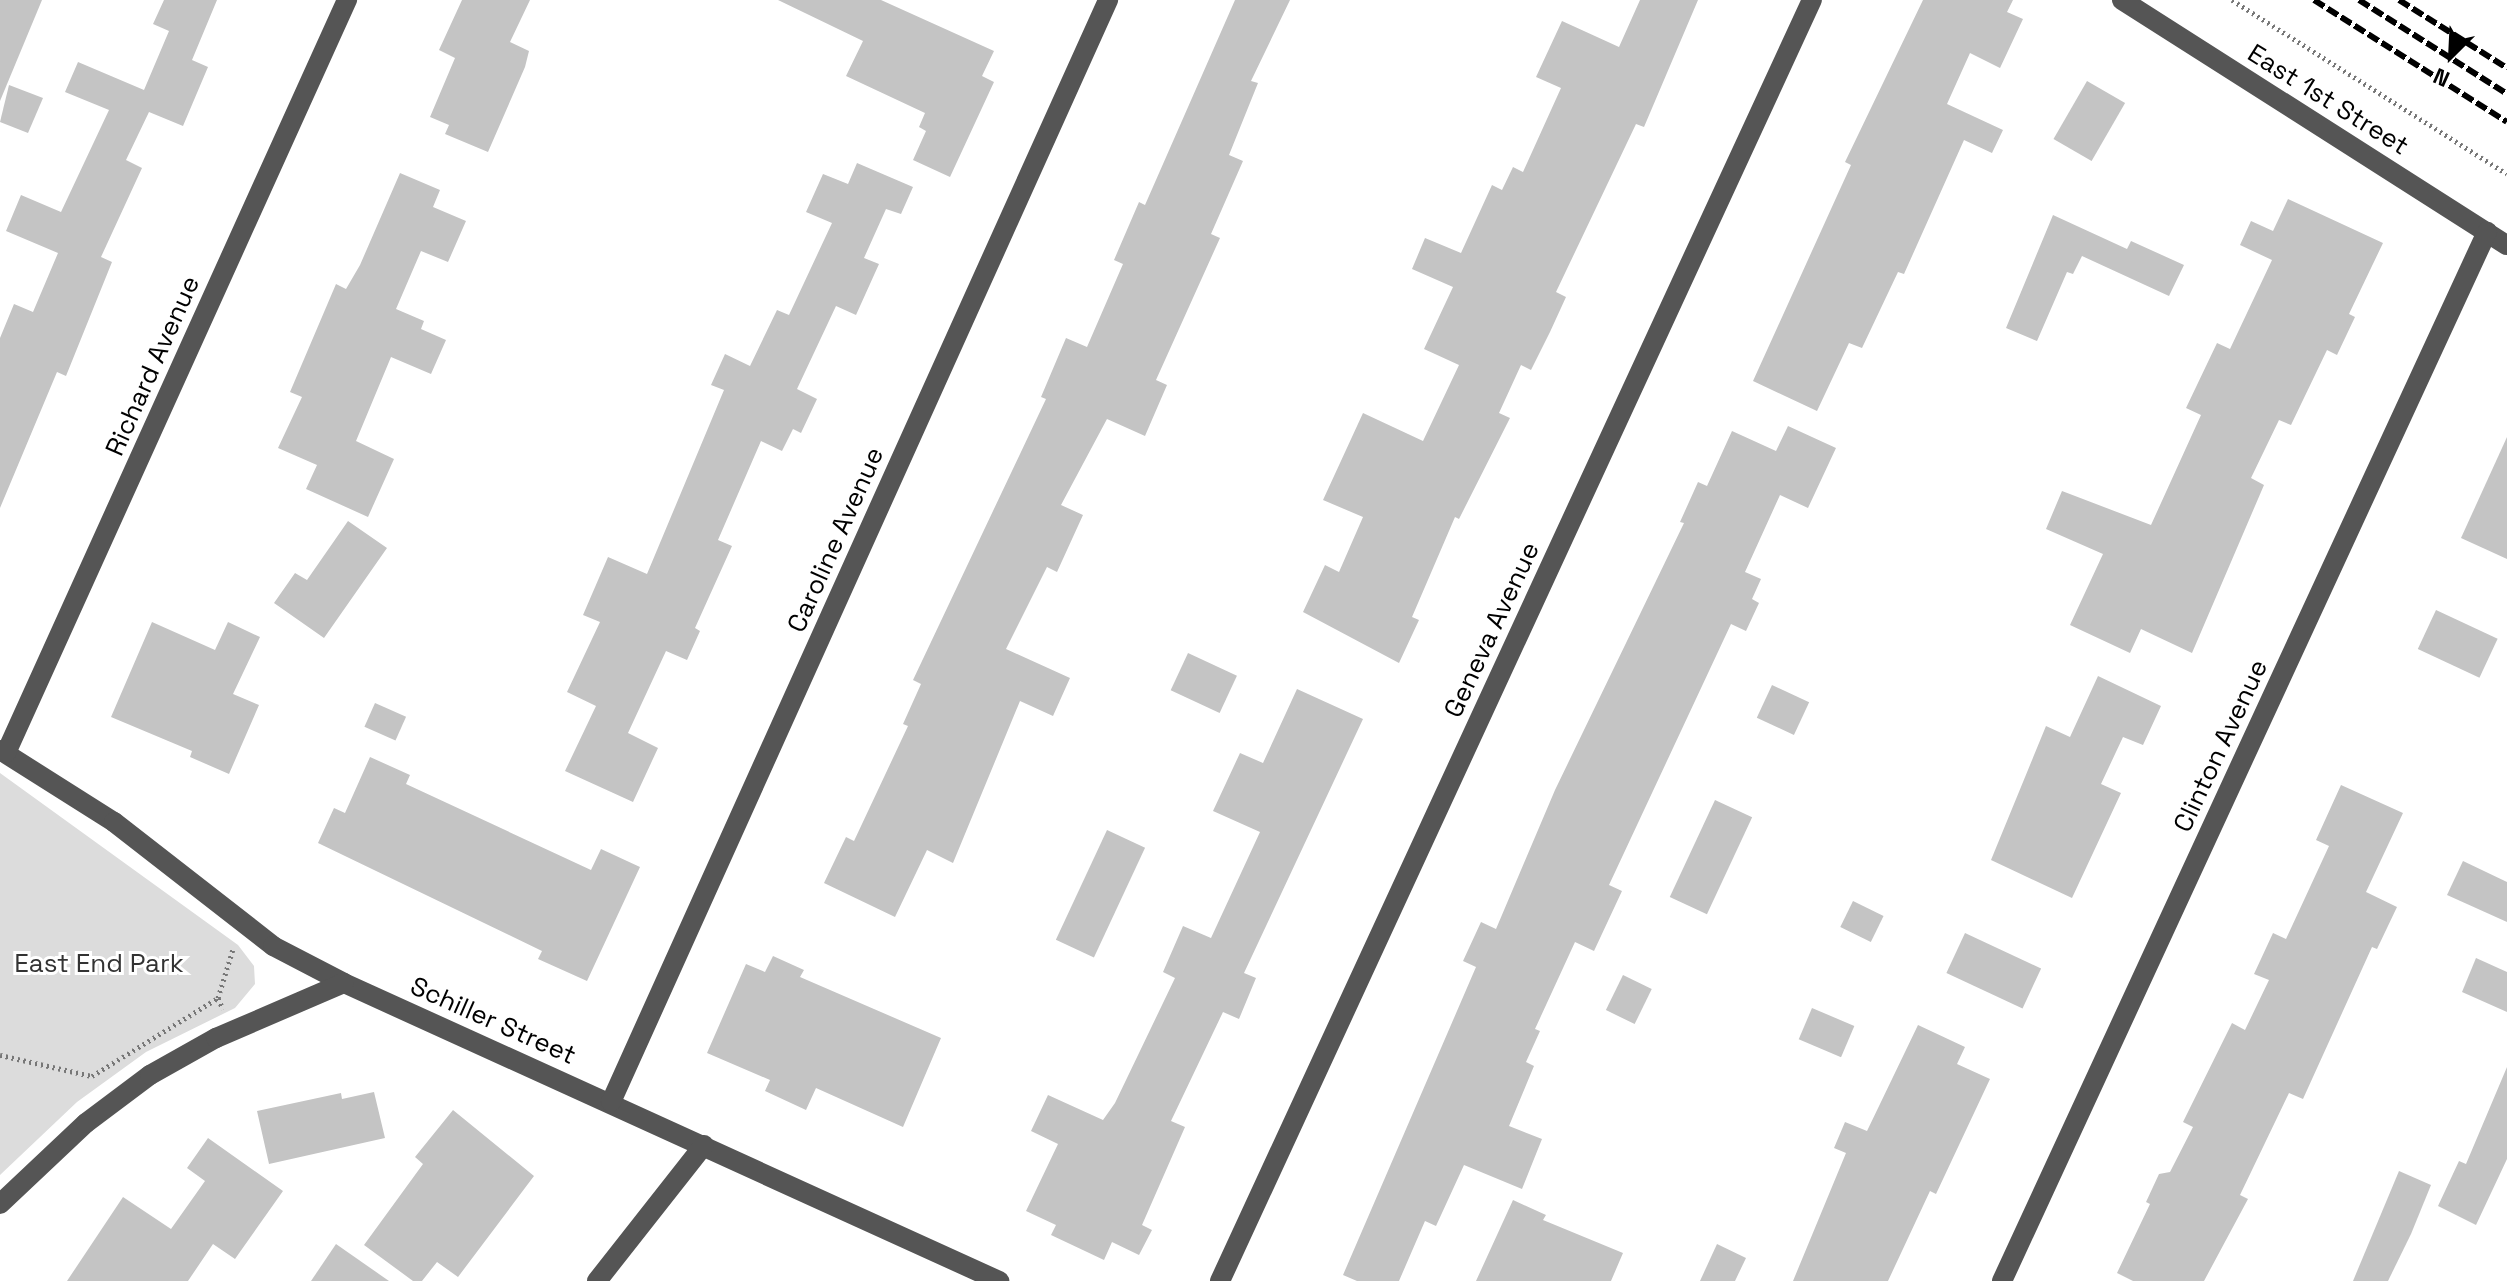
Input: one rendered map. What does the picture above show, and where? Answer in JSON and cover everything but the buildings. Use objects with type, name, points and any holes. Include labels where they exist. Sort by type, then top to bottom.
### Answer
[{"type":"street","name":"Richard Avenue","points":[[3,751],[347,0]]},
{"type":"street","name":"Caroline Avenue","points":[[611,1102],[1108,0]]},
{"type":"street","name":"Geneva Avenue","points":[[1220,1281],[1812,0]]},
{"type":"street","name":"East 1st Street","points":[[2122,0],[2507,245]]},
{"type":"street","name":"Clinton Avenue","points":[[2002,1281],[2487,232]]},
{"type":"street","name":"Schiller Street","points":[[3,751],[114,822],[273,946],[344,983],[999,1281]]},
{"type":"street","points":[[0,1204],[86,1123],[150,1075],[234,1031],[344,983]]},
{"type":"street","points":[[597,1281],[704,1145]]},
{"type":"path","points":[[2232,0],[2507,174]]},
{"type":"path","points":[[0,1055],[92,1076],[218,998],[242,921]]},
{"type":"path","points":[[218,998],[234,1031]]},
{"type":"green space","name":"East End Park","points":[[0,773],[238,945],[254,966],[255,984],[235,1008],[146,1052],[77,1102],[0,1175]]},
{"type":"railway","points":[[2314,0],[2507,122]]},
{"type":"railway","points":[[2359,0],[2507,94]]},
{"type":"railway","points":[[2399,0],[2507,68]]}]
